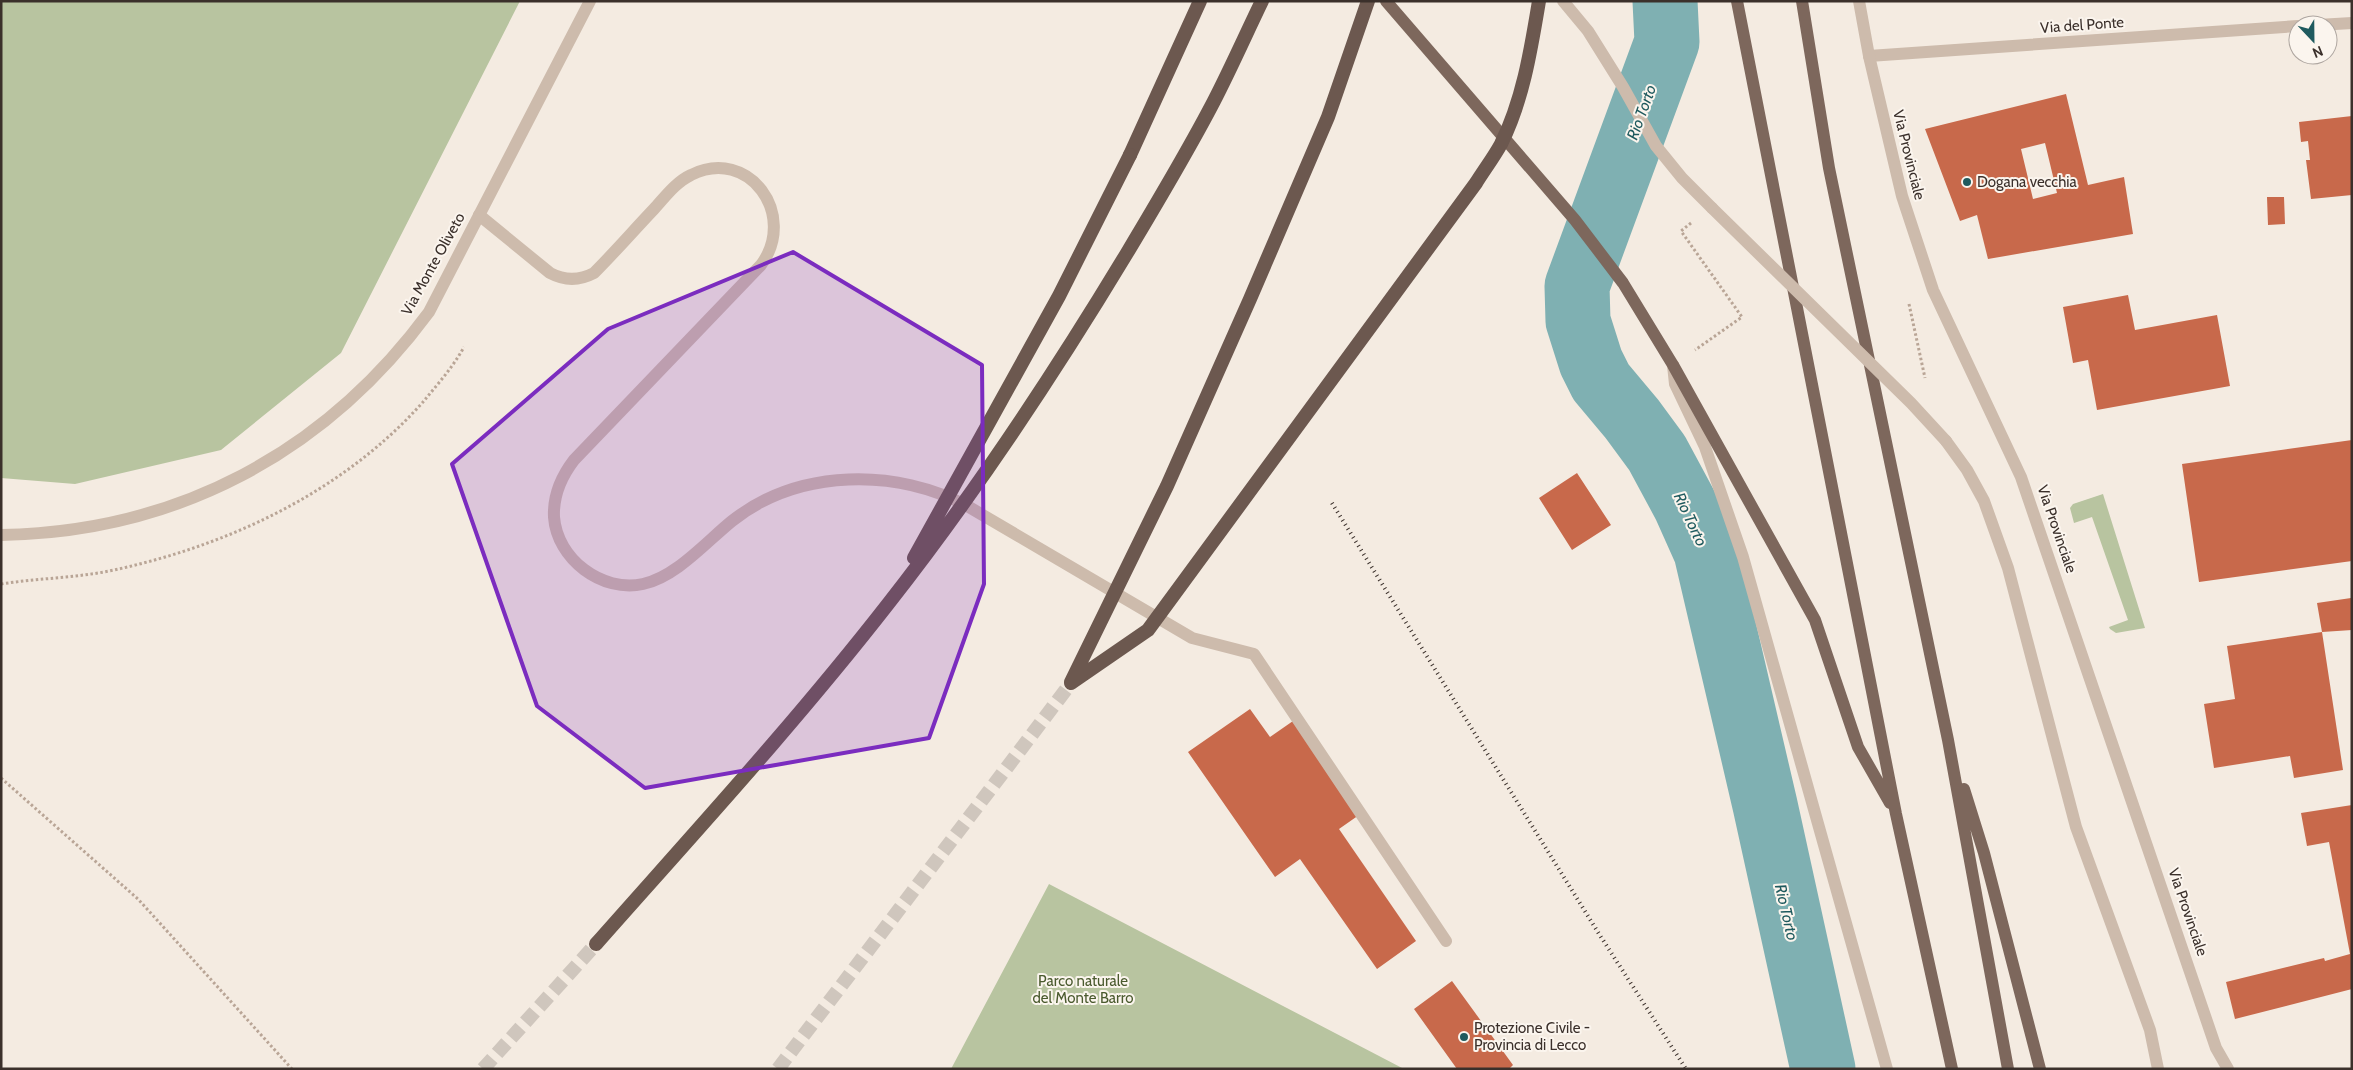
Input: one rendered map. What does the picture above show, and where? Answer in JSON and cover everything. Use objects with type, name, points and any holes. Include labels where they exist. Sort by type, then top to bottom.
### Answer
[{"type":"highway","points":[[888,605],[999,408],[1059,296],[1130,155],[1200,1]]},
{"type":"highway","points":[[596,944],[799,714],[888,605],[954,518],[1086,322],[1214,102],[1262,1]]},
{"type":"highway","points":[[1368,1],[1328,117],[1250,299],[1167,486],[1071,683],[1148,630],[1476,183],[1501,143],[1518,97],[1530,55],[1540,1]]},
{"type":"main road","points":[[1386,1],[1575,220],[1623,283],[1674,365],[1815,620],[1858,747],[1896,814]]},
{"type":"main road","points":[[1736,1],[1896,814],[1952,1069]]},
{"type":"main road","points":[[1802,1],[1829,168],[1948,740],[2008,1069]]},
{"type":"main road","points":[[1948,740],[1984,853],[2040,1069]]},
{"type":"street","name":"Via Monte Oliveto","points":[[1,535],[73,530],[146,514],[216,489],[258,468],[297,443],[342,409],[407,342],[429,312],[590,1]]},
{"type":"street","points":[[1563,1],[1588,31],[1623,87],[1656,146],[1682,178],[1911,403],[1946,441],[1967,470],[1981,496],[2008,568],[2076,827],[2150,1030],[2158,1069]]},
{"type":"street","name":"Via Provinciale","points":[[1860,1],[1869,56],[1902,196],[1933,290],[2021,477],[2216,1048],[2228,1069]]},
{"type":"street","points":[[2338,24],[2352,23]]},
{"type":"street","name":"Via del Ponte","points":[[1869,56],[2288,27]]},
{"type":"street","points":[[479,215],[550,272],[572,280],[594,273],[681,181],[700,172],[722,169],[752,180],[766,196],[774,216],[775,237],[772,247],[761,265],[574,460],[566,471],[556,493],[554,517],[557,530],[567,552],[584,570],[594,576],[618,584],[642,584],[654,580],[676,569],[743,513],[778,495],[803,486],[842,480],[882,479],[914,485],[946,496],[969,507],[1192,638],[1254,654],[1446,941]]},
{"type":"street","points":[[1674,365],[1675,384],[1705,447],[1743,557],[1887,1069]]},
{"type":"path","points":[[1708,341],[1742,316],[1681,231],[1712,208]]},
{"type":"path","points":[[1908,300],[1923,376],[1929,384]]},
{"type":"path","points":[[1,584],[81,576],[139,563],[228,534],[288,508],[336,479],[392,434],[432,391],[464,347]]},
{"type":"path","points":[[1,778],[138,899],[292,1069]]},
{"type":"highlighted area","points":[[793,252],[982,365],[984,584],[929,738],[645,788],[537,706],[452,464],[608,329]]},
{"type":"green space","points":[[1,1],[520,1],[341,353],[221,450],[75,484],[1,478]]},
{"type":"green space","points":[[2103,494],[2145,628],[2116,633],[2110,629],[2109,627],[2128,620],[2092,517],[2074,523],[2070,508],[2073,504]]},
{"type":"green space","name":"Parco naturale del Monte Barro","points":[[1049,884],[1404,1069],[951,1069]]},
{"type":"building","points":[[2066,94],[2088,185],[2124,177],[2133,234],[1988,259],[1977,215],[1960,221],[1925,129]],"holes":[[[2045,143],[2057,193],[2033,199],[2021,149]]]},
{"type":"building","points":[[2352,116],[2352,195],[2311,199],[2306,160],[2310,160],[2308,141],[2301,142],[2299,122]]},
{"type":"building","points":[[2267,197],[2284,197],[2285,224],[2268,225]]},
{"type":"building","points":[[2128,295],[2135,330],[2217,315],[2230,386],[2097,410],[2088,360],[2073,363],[2063,307]]},
{"type":"building","points":[[2352,440],[2352,561],[2199,582],[2182,464]]},
{"type":"building","points":[[1577,473],[1611,525],[1572,550],[1539,498]]},
{"type":"building","points":[[2351,598],[2352,630],[2322,632],[2317,603]]},
{"type":"building","points":[[2322,632],[2343,770],[2294,778],[2290,756],[2214,768],[2204,704],[2235,699],[2227,646]]},
{"type":"building","points":[[1250,709],[1270,737],[1293,721],[1359,815],[1339,829],[1416,941],[1377,969],[1300,859],[1275,877],[1188,752]]},
{"type":"building","points":[[2352,805],[2352,989],[2235,1019],[2226,982],[2324,958],[2325,961],[2350,954],[2329,842],[2307,846],[2301,813]]},
{"type":"building","name":"Protezione Civile - Provincia di Lecco","points":[[1452,981],[1513,1065],[1509,1069],[1457,1069],[1414,1009]]},
{"type":"waterway","name":"Rio Torto","points":[[1665,1],[1667,42],[1577,286],[1578,321],[1591,362],[1601,382],[1657,453],[1685,505],[1706,552],[1765,805],[1823,1069]]},
{"type":"tunnel","points":[[778,1069],[1071,683]]},
{"type":"tunnel","points":[[483,1069],[596,944]]},
{"type":"railway","points":[[1332,503],[1601,937],[1686,1069]]},
{"type":"place","name":"Dogana vecchia","points":[[1967,182]]},
{"type":"place","name":"Protezione Civile - Provincia di Lecco","points":[[1464,1037]]}]
